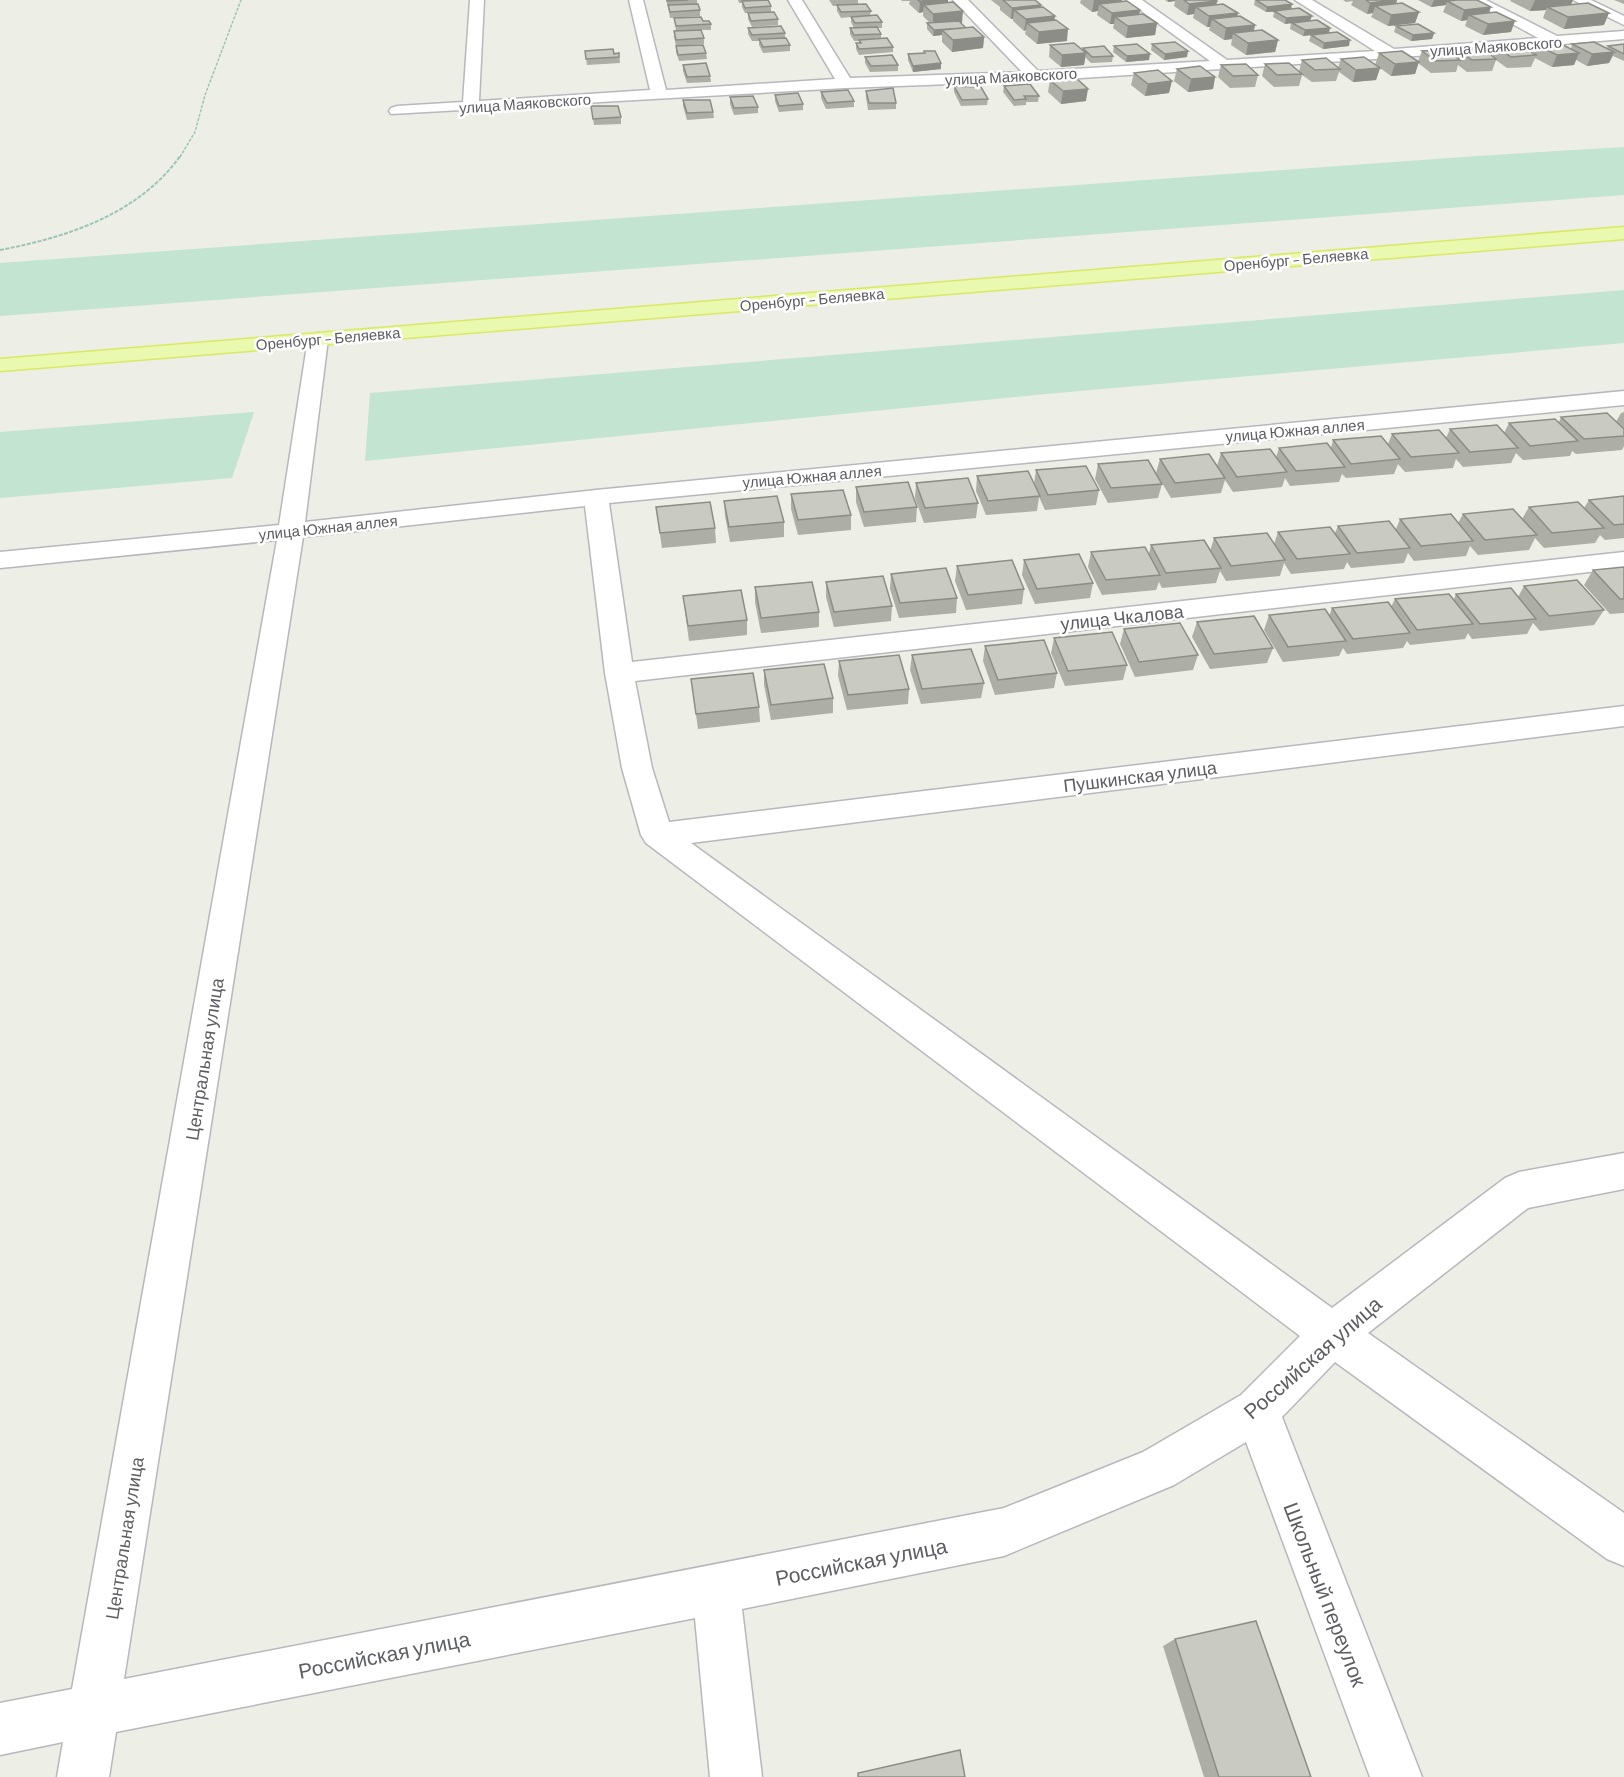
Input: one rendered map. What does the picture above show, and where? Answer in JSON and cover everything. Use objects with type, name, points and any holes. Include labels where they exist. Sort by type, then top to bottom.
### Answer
[{"type":"main road","name":"Оренбург – Беляевка","points":[[0,365],[1624,233]]},
{"type":"street","points":[[471,106],[477,0]]},
{"type":"street","points":[[636,0],[659,93]]},
{"type":"street","points":[[795,0],[845,83]]},
{"type":"street","points":[[960,0],[1034,76]]},
{"type":"street","points":[[1133,0],[1224,64]]},
{"type":"street","points":[[1302,0],[1391,54]]},
{"type":"street","points":[[1476,0],[1557,42]]},
{"type":"street","points":[[1580,0],[1624,21]]},
{"type":"street","name":"улица Маяковского","points":[[397,111],[659,93],[1034,76],[1391,54],[1624,35]]},
{"type":"street","name":"Центральная улица","points":[[83,1777],[291,531],[318,339]]},
{"type":"street","name":"улица Южная аллея","points":[[0,560],[596,497],[1624,398]]},
{"type":"street","points":[[596,497],[619,673],[637,768],[657,835],[1332,1334],[1624,1542]]},
{"type":"street","name":"улица Чкалова","points":[[619,673],[1624,560]]},
{"type":"street","name":"Пушкинская улица","points":[[657,835],[1624,716]]},
{"type":"street","name":"Российская улица","points":[[0,1729],[1004,1532],[1158,1468],[1257,1411],[1332,1334],[1519,1191],[1624,1171]]},
{"type":"street","name":"Школьный переулок","points":[[1257,1411],[1396,1777]]},
{"type":"street","points":[[716,1590],[736,1777]]},
{"type":"path","points":[[0,250],[35,245],[90,225],[123,207],[159,181],[192,141],[209,82],[241,0]]},
{"type":"green space","points":[[1624,147],[1624,195],[0,316],[0,263]]},
{"type":"green space","points":[[1624,290],[1624,343],[1046,394],[365,461],[370,393]]},
{"type":"green space","points":[[254,412],[232,478],[0,498],[0,432]]},
{"type":"building","points":[[768,0],[771,6],[745,8],[742,1]]},
{"type":"building","points":[[1003,0],[1035,0],[1041,5],[1012,8]]},
{"type":"building","points":[[1184,0],[1216,0],[1217,1],[1189,4]]},
{"type":"building","points":[[1256,0],[1285,0],[1292,4],[1267,7]]},
{"type":"building","points":[[1366,0],[1395,0],[1370,3]]},
{"type":"building","points":[[1477,0],[1491,7],[1464,10],[1447,1]]},
{"type":"building","points":[[1127,1],[1140,10],[1112,13],[1099,4]]},
{"type":"building","points":[[953,2],[963,11],[933,14],[924,5]]},
{"type":"building","points":[[1402,3],[1419,12],[1391,15],[1375,6]]},
{"type":"building","points":[[1588,3],[1609,13],[1568,17],[1547,7]]},
{"type":"building","points":[[698,4],[700,10],[670,12],[668,5]]},
{"type":"building","points":[[866,4],[871,11],[841,12],[837,5]]},
{"type":"building","points":[[1223,4],[1238,13],[1209,16],[1196,7]]},
{"type":"building","points":[[1043,7],[1055,16],[1026,19],[1014,10]]},
{"type":"building","points":[[1299,8],[1312,16],[1286,18],[1274,11]]},
{"type":"building","points":[[774,12],[778,19],[751,21],[748,13]]},
{"type":"building","points":[[1496,12],[1515,21],[1488,24],[1469,15]]},
{"type":"building","points":[[1143,14],[1157,23],[1128,26],[1115,17]]},
{"type":"building","points":[[877,15],[882,22],[855,23],[851,17]]},
{"type":"building","points":[[1240,16],[1255,25],[1226,28],[1212,19]]},
{"type":"building","points":[[701,17],[703,21],[709,21],[711,24],[676,26],[674,18]]},
{"type":"building","points":[[1056,20],[1068,29],[1039,32],[1027,23]]},
{"type":"building","points":[[1317,20],[1330,28],[1305,30],[1292,23]]},
{"type":"building","points":[[959,21],[966,28],[934,30],[927,23]]},
{"type":"building","points":[[1418,24],[1434,33],[1413,35],[1396,26]]},
{"type":"building","points":[[781,26],[785,33],[752,35],[748,28]]},
{"type":"building","points":[[877,27],[881,34],[854,35],[850,28]]},
{"type":"building","points":[[973,27],[984,37],[953,40],[942,30]]},
{"type":"building","points":[[701,30],[704,38],[676,40],[674,31]]},
{"type":"building","points":[[1262,30],[1278,40],[1248,43],[1233,33]]},
{"type":"building","points":[[1337,32],[1350,40],[1324,43],[1311,35]]},
{"type":"building","points":[[786,38],[790,45],[763,47],[759,39]]},
{"type":"building","points":[[887,38],[893,47],[859,49],[856,43],[861,43],[859,40]]},
{"type":"building","points":[[1175,42],[1188,51],[1165,54],[1152,44]]},
{"type":"building","points":[[1594,42],[1614,52],[1592,54],[1572,44]]},
{"type":"building","points":[[1074,43],[1086,53],[1062,55],[1050,45]]},
{"type":"building","points":[[1559,43],[1579,53],[1557,55],[1537,45]]},
{"type":"building","points":[[1137,44],[1150,54],[1127,56],[1114,46]]},
{"type":"building","points":[[1624,44],[1624,54],[1608,46]]},
{"type":"building","points":[[703,45],[706,53],[678,55],[676,46]]},
{"type":"building","points":[[1521,45],[1536,55],[1511,57],[1496,46]]},
{"type":"building","points":[[1104,46],[1113,56],[1092,57],[1083,48]]},
{"type":"building","points":[[1482,48],[1496,59],[1472,60],[1457,49]]},
{"type":"building","points":[[613,49],[614,54],[619,53],[619,57],[586,59],[585,51]]},
{"type":"building","points":[[1446,50],[1460,60],[1435,61],[1422,51]]},
{"type":"building","points":[[924,51],[935,51],[941,63],[913,66],[908,54],[925,53]]},
{"type":"building","points":[[1402,51],[1419,62],[1395,64],[1379,53]]},
{"type":"building","points":[[892,55],[898,65],[871,66],[865,57]]},
{"type":"building","points":[[1364,57],[1380,68],[1356,70],[1341,59]]},
{"type":"building","points":[[1326,58],[1340,69],[1315,70],[1302,60]]},
{"type":"building","points":[[706,63],[710,76],[687,77],[683,65]]},
{"type":"building","points":[[1289,63],[1302,74],[1277,75],[1265,64]]},
{"type":"building","points":[[1246,64],[1258,75],[1233,76],[1221,65]]},
{"type":"building","points":[[1200,66],[1215,77],[1191,79],[1177,69]]},
{"type":"building","points":[[1158,70],[1172,81],[1148,84],[1134,73]]},
{"type":"building","points":[[1075,77],[1088,89],[1063,91],[1050,80]]},
{"type":"building","points":[[1030,84],[1039,96],[1024,96],[1026,99],[1014,100],[1004,86]]},
{"type":"building","points":[[954,86],[981,87],[988,99],[962,100]]},
{"type":"building","points":[[893,88],[896,103],[869,103],[866,91]]},
{"type":"building","points":[[848,90],[854,101],[827,103],[821,92]]},
{"type":"building","points":[[798,93],[803,104],[779,106],[775,95]]},
{"type":"building","points":[[753,96],[758,107],[734,108],[730,97]]},
{"type":"building","points":[[683,100],[710,100],[713,112],[687,113]]},
{"type":"building","points":[[591,106],[618,106],[621,117],[593,119]]},
{"type":"building","points":[[1607,413],[1624,429],[1624,436],[1584,439],[1561,417]]},
{"type":"building","points":[[1555,419],[1578,441],[1530,446],[1509,423]]},
{"type":"building","points":[[1497,425],[1518,448],[1470,452],[1450,429]]},
{"type":"building","points":[[1439,430],[1459,453],[1411,457],[1392,434]]},
{"type":"building","points":[[1381,436],[1400,459],[1351,464],[1333,440]]},
{"type":"building","points":[[1327,443],[1345,467],[1296,471],[1279,448]]},
{"type":"building","points":[[1270,449],[1287,472],[1237,477],[1221,453]]},
{"type":"building","points":[[1209,454],[1225,478],[1175,483],[1160,459]]},
{"type":"building","points":[[1148,460],[1162,484],[1111,488],[1098,464]]},
{"type":"building","points":[[1086,466],[1099,490],[1048,495],[1036,470]]},
{"type":"building","points":[[1028,471],[1040,496],[988,501],[977,476]]},
{"type":"building","points":[[968,478],[978,503],[925,508],[916,483]]},
{"type":"building","points":[[908,482],[917,507],[864,512],[856,487]]},
{"type":"building","points":[[843,490],[851,515],[798,520],[791,494]]},
{"type":"building","points":[[777,496],[784,522],[729,527],[724,501]]},
{"type":"building","points":[[1624,496],[1624,524],[1614,525],[1589,500]]},
{"type":"building","points":[[710,502],[715,528],[660,533],[656,507]]},
{"type":"building","points":[[1578,502],[1604,528],[1552,533],[1529,507]]},
{"type":"building","points":[[1513,509],[1537,535],[1485,540],[1463,514]]},
{"type":"building","points":[[1451,514],[1473,541],[1421,546],[1400,519]]},
{"type":"building","points":[[1389,521],[1410,548],[1357,553],[1338,526]]},
{"type":"building","points":[[1330,527],[1350,554],[1297,559],[1278,532]]},
{"type":"building","points":[[1267,533],[1285,560],[1231,566],[1214,538]]},
{"type":"building","points":[[1204,540],[1221,568],[1166,573],[1151,545]]},
{"type":"building","points":[[1145,547],[1160,575],[1106,580],[1091,552]]},
{"type":"building","points":[[1079,554],[1093,583],[1037,589],[1024,560]]},
{"type":"building","points":[[1012,560],[1024,589],[968,595],[957,566]]},
{"type":"building","points":[[1624,567],[1624,599],[1620,599],[1593,570]]},
{"type":"building","points":[[946,568],[957,598],[900,603],[891,574]]},
{"type":"building","points":[[883,576],[892,606],[834,612],[826,582]]},
{"type":"building","points":[[1577,580],[1604,610],[1549,616],[1524,586]]},
{"type":"building","points":[[812,582],[819,612],[761,618],[755,587]]},
{"type":"building","points":[[1511,588],[1536,619],[1480,624],[1456,594]]},
{"type":"building","points":[[741,590],[747,620],[688,626],[683,596]]},
{"type":"building","points":[[1449,594],[1473,624],[1417,630],[1395,599]]},
{"type":"building","points":[[1388,602],[1410,633],[1353,639],[1332,608]]},
{"type":"building","points":[[1325,609],[1346,641],[1288,647],[1269,615]]},
{"type":"building","points":[[1254,616],[1273,648],[1214,654],[1197,622]]},
{"type":"building","points":[[1180,623],[1198,655],[1139,662],[1124,629]]},
{"type":"building","points":[[1112,632],[1127,665],[1068,671],[1054,638]]},
{"type":"building","points":[[1044,640],[1057,673],[998,680],[985,646]]},
{"type":"building","points":[[971,649],[984,683],[922,689],[912,655]]},
{"type":"building","points":[[899,655],[909,689],[848,695],[839,661]]},
{"type":"building","points":[[824,664],[833,698],[771,705],[764,670]]},
{"type":"building","points":[[753,673],[759,707],[696,714],[691,679]]},
{"type":"building","points":[[1256,1621],[1311,1777],[1219,1777],[1175,1639]]},
{"type":"building","points":[[960,1750],[965,1777],[858,1777],[858,1773]]}]
